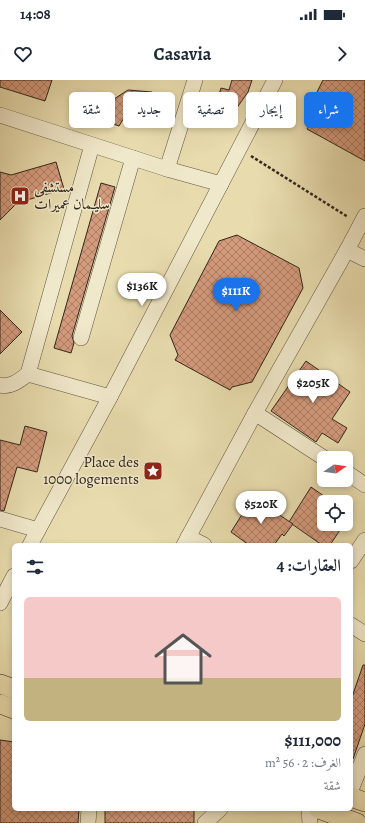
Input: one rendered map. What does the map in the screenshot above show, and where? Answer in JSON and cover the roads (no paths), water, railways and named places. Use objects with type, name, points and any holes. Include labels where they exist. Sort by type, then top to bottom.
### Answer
[{"type":"main road","points":[[0,684],[12,688]]},
{"type":"main road","points":[[0,704],[12,708]]},
{"type":"main road","points":[[353,798],[365,802]]},
{"type":"main road","points":[[324,811],[357,823]]},
{"type":"street","points":[[167,169],[195,80]]},
{"type":"street","points":[[31,543],[110,397],[275,80]]},
{"type":"street","points":[[0,115],[167,169],[221,184]]},
{"type":"street","points":[[0,385],[4,386],[15,383],[28,374],[92,145]]},
{"type":"street","points":[[81,338],[133,158]]},
{"type":"street","points":[[186,541],[255,413],[363,221]]},
{"type":"street","points":[[347,250],[365,258]]},
{"type":"street","points":[[28,374],[110,397]]},
{"type":"street","points":[[255,413],[317,453]]},
{"type":"street","points":[[353,477],[365,485]]},
{"type":"street","points":[[0,519],[38,530]]},
{"type":"street","points":[[353,558],[365,540]]},
{"type":"street","points":[[0,603],[12,580]]},
{"type":"street","points":[[353,626],[365,634]]},
{"type":"street","points":[[353,785],[365,754]]},
{"type":"street","points":[[88,823],[89,811]]},
{"type":"street","points":[[201,811],[204,823],[218,811]]},
{"type":"street","points":[[309,811],[310,823]]},
{"type":"place","name":"مستشفى سليـمان عميرات","points":[[20,196]]},
{"type":"place","name":"Place des 1000 logements","points":[[153,471]]}]
